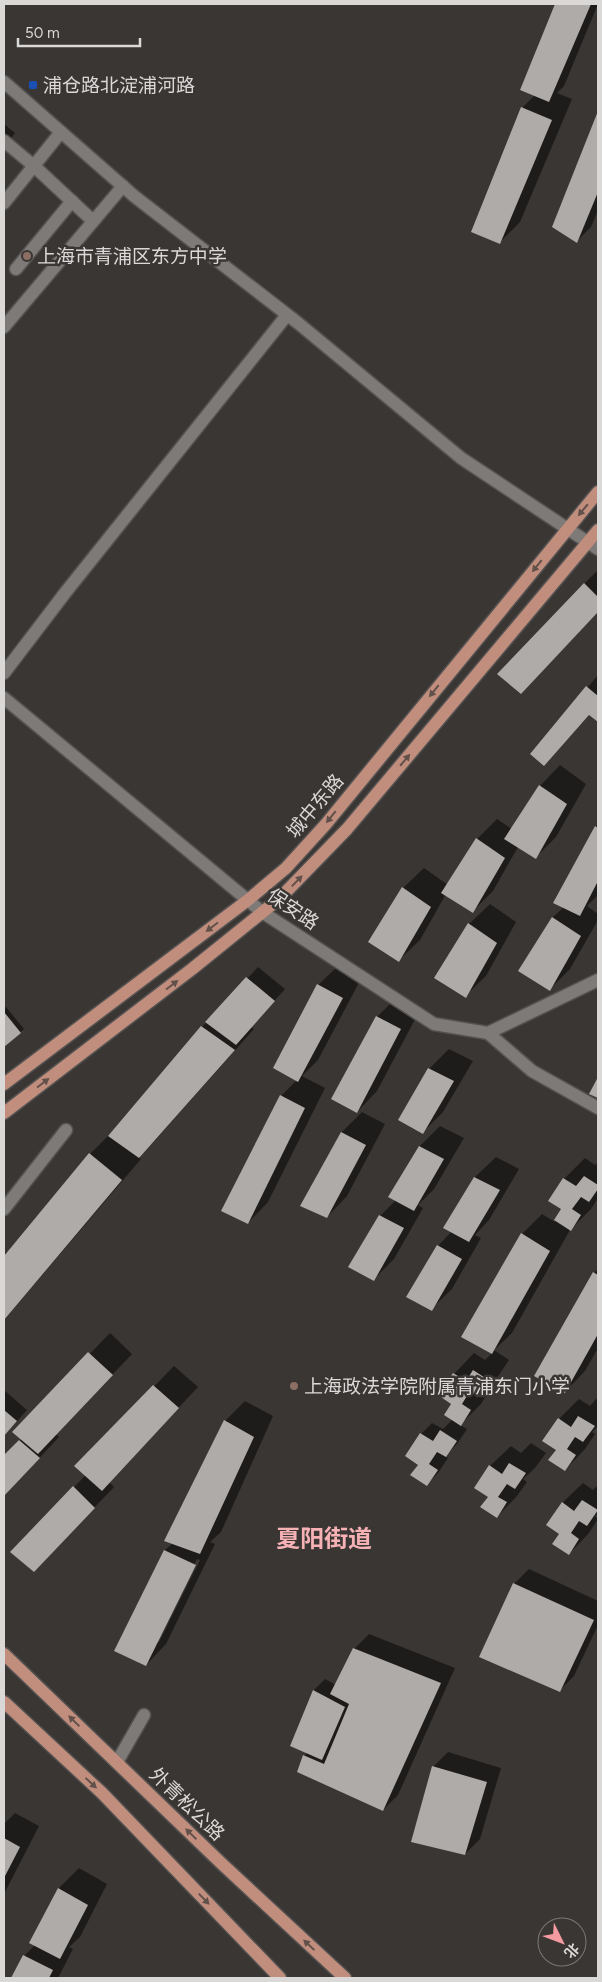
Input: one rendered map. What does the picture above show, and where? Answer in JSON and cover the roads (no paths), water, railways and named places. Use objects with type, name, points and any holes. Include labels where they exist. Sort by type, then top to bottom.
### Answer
[{"type":"main road","name":"城中东路","points":[[4,1084],[248,900],[286,868],[326,824],[598,492]]},
{"type":"main road","name":"城中东路","points":[[4,1113],[192,969],[280,898],[347,829],[594,545],[598,530]]},
{"type":"main road","name":"外青松公路","points":[[4,1654],[221,1863],[345,1978]]},
{"type":"main road","points":[[4,1702],[102,1792],[280,1978]]},
{"type":"street","points":[[4,82],[123,186],[288,315],[461,458],[594,545]]},
{"type":"street","points":[[4,203],[61,132]]},
{"type":"street","points":[[4,141],[93,221]]},
{"type":"street","points":[[4,328],[123,186]]},
{"type":"street","points":[[16,269],[72,201]]},
{"type":"street","points":[[4,673],[65,593],[288,315]]},
{"type":"street","name":"保安路","points":[[4,698],[262,912],[434,1024],[488,1033]]},
{"type":"street","points":[[598,980],[488,1033],[532,1071],[598,1108]]},
{"type":"street","points":[[4,1210],[66,1130]]},
{"type":"street","points":[[117,1762],[144,1714]]},
{"type":"place","name":"浦仓路北淀浦河路","points":[[33,85]]},
{"type":"place","name":"上海市青浦区东方中学","points":[[27,256]]},
{"type":"place","name":"上海政法学院附属青浦东门小学","points":[[294,1386]]},
{"type":"district","name":"夏阳街道","points":[[324,1538]]}]
